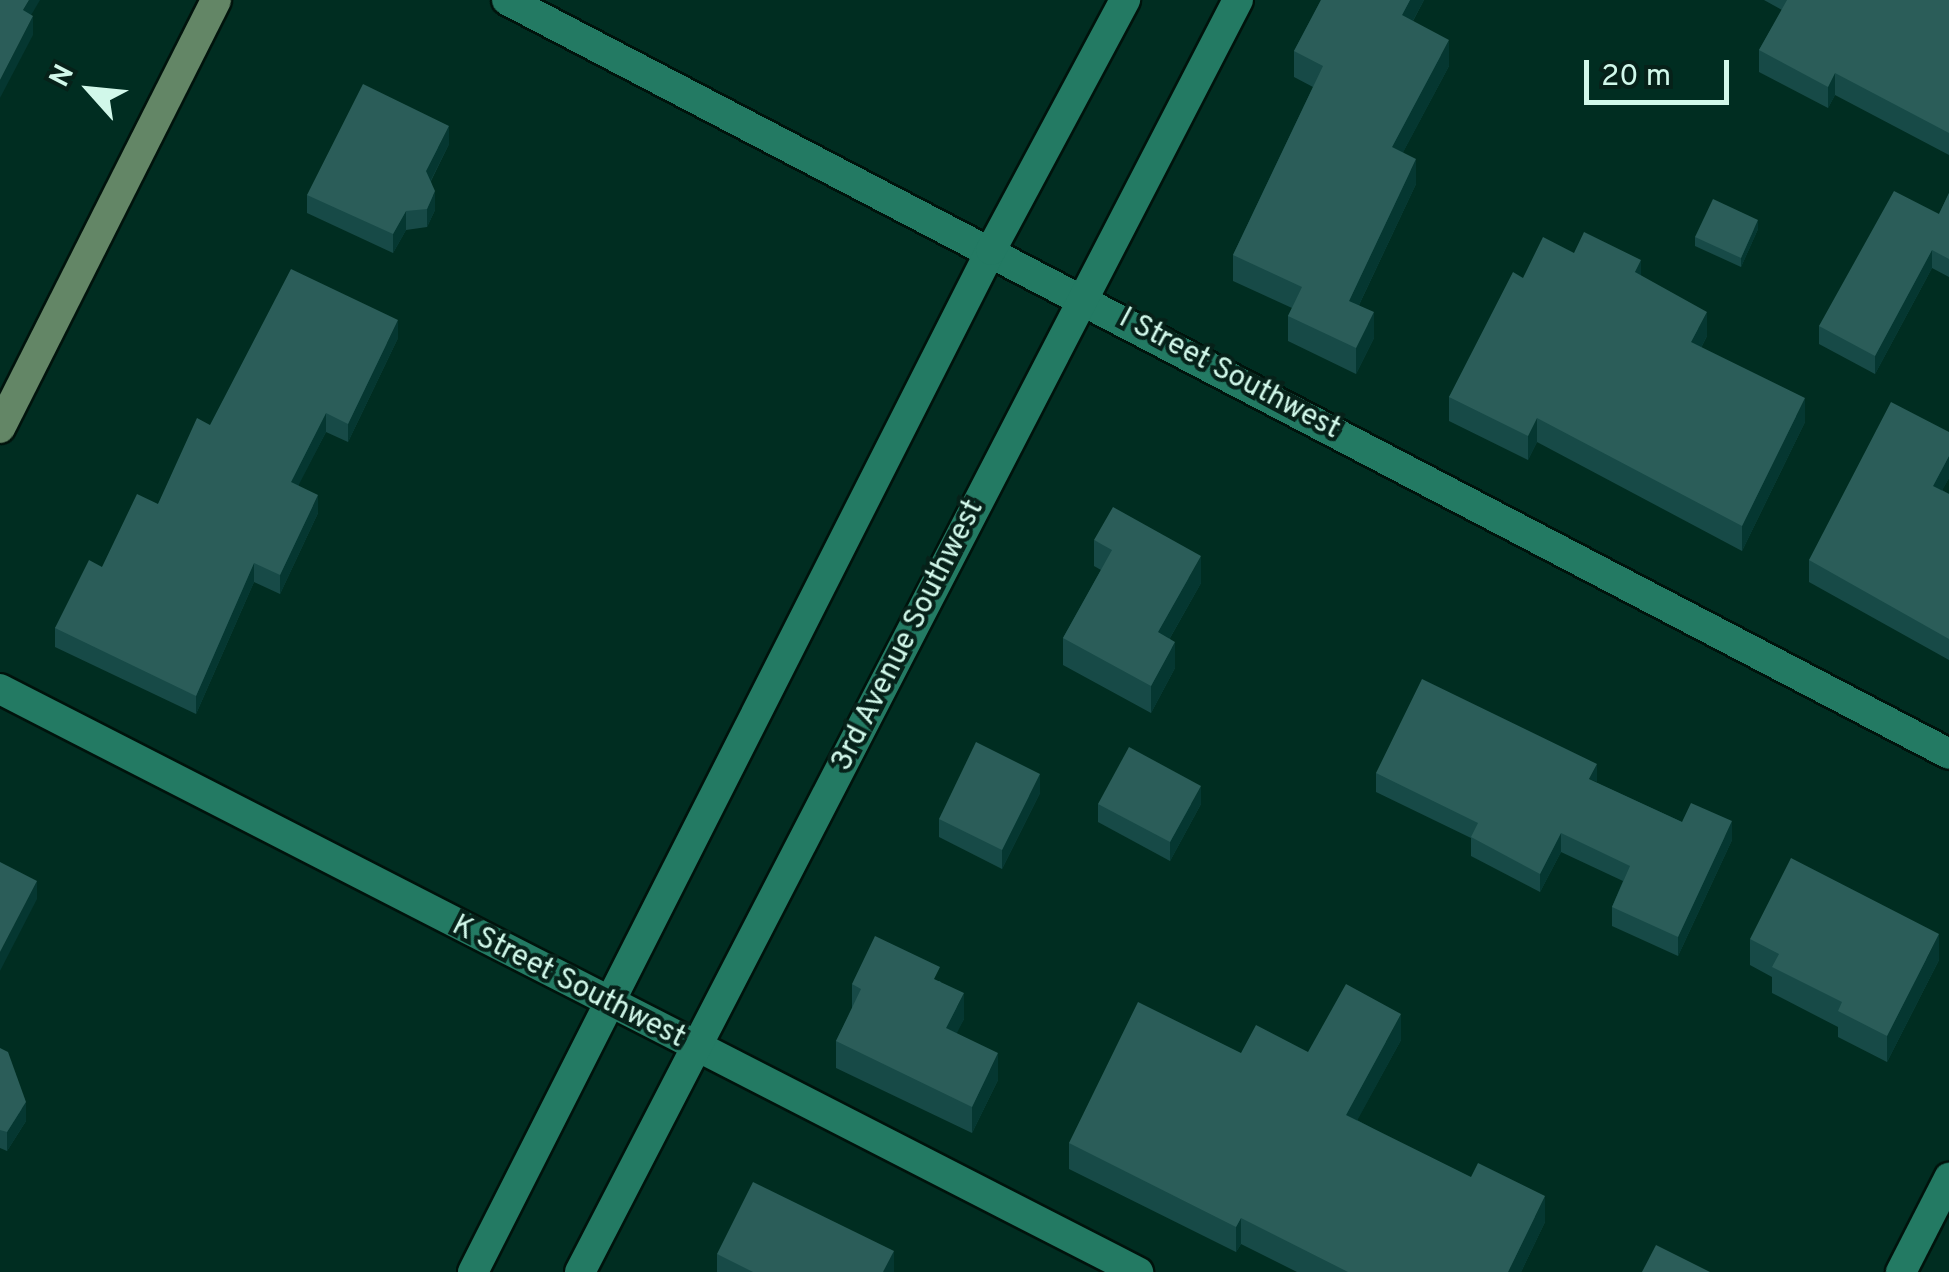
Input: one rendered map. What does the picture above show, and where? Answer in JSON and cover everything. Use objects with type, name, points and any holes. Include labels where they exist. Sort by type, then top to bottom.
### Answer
[{"type":"street","points":[[0,428],[216,0]]},
{"type":"street","name":"I Street Southwest","points":[[507,0],[1084,298],[1949,754]]},
{"type":"street","points":[[473,1272],[991,250],[1125,0]]},
{"type":"street","name":"3rd Avenue Southwest","points":[[580,1272],[1238,0]]},
{"type":"street","name":"K Street Southwest","points":[[0,689],[611,1006],[1138,1272]]},
{"type":"street","points":[[1901,1272],[1949,1178]]},
{"type":"building","points":[[0,0],[29,0],[23,10],[33,16],[0,80]]},
{"type":"building","points":[[1321,0],[1410,0],[1402,15],[1449,40],[1392,147],[1416,159],[1349,301],[1374,312],[1356,348],[1288,316],[1302,287],[1233,255],[1323,66],[1294,51]]},
{"type":"building","points":[[1787,0],[1949,0],[1949,133],[1835,73],[1828,87],[1759,50]]},
{"type":"building","points":[[363,84],[449,126],[426,171],[435,191],[427,209],[406,211],[393,234],[307,195]]},
{"type":"building","points":[[1894,191],[1939,214],[1949,193],[1949,259],[1932,250],[1875,356],[1819,326]]},
{"type":"building","points":[[1713,199],[1758,220],[1741,258],[1695,237]]},
{"type":"building","points":[[1584,232],[1641,260],[1635,272],[1707,312],[1691,342],[1805,398],[1742,526],[1537,418],[1528,436],[1449,397],[1513,272],[1523,278],[1543,237],[1574,253]]},
{"type":"building","points":[[291,269],[398,320],[348,424],[326,413],[291,482],[318,495],[280,575],[254,563],[196,696],[55,628],[89,560],[102,567],[137,494],[158,504],[197,418],[210,425]]},
{"type":"building","points":[[1891,402],[1949,432],[1949,456],[1933,486],[1949,494],[1949,639],[1809,560]]},
{"type":"building","points":[[1113,507],[1201,556],[1158,632],[1175,642],[1151,686],[1063,638],[1112,550],[1094,540]]},
{"type":"building","points":[[1422,679],[1597,764],[1589,779],[1682,822],[1691,803],[1732,821],[1678,937],[1612,907],[1630,866],[1561,833],[1540,874],[1471,837],[1478,823],[1376,773]]},
{"type":"building","points":[[976,742],[1040,774],[1002,850],[939,819]]},
{"type":"building","points":[[1129,747],[1201,786],[1170,842],[1098,804]]},
{"type":"building","points":[[1791,858],[1939,934],[1887,1036],[1838,1011],[1842,1002],[1772,967],[1779,954],[1750,939]]},
{"type":"building","points":[[0,862],[37,881],[0,952]]},
{"type":"building","points":[[875,936],[940,967],[934,979],[964,993],[946,1028],[998,1053],[972,1107],[836,1041],[861,989],[852,984]]},
{"type":"building","points":[[1346,984],[1401,1014],[1346,1115],[1471,1177],[1478,1163],[1545,1196],[1508,1272],[1348,1272],[1241,1218],[1236,1227],[1069,1143],[1138,1002],[1241,1053],[1256,1025],[1308,1052]]},
{"type":"building","points":[[0,1048],[8,1052],[26,1102],[7,1132],[0,1130]]},
{"type":"building","points":[[753,1182],[894,1251],[883,1272],[753,1272],[717,1254]]},
{"type":"building","points":[[1656,1245],[1710,1272],[1642,1272]]}]
